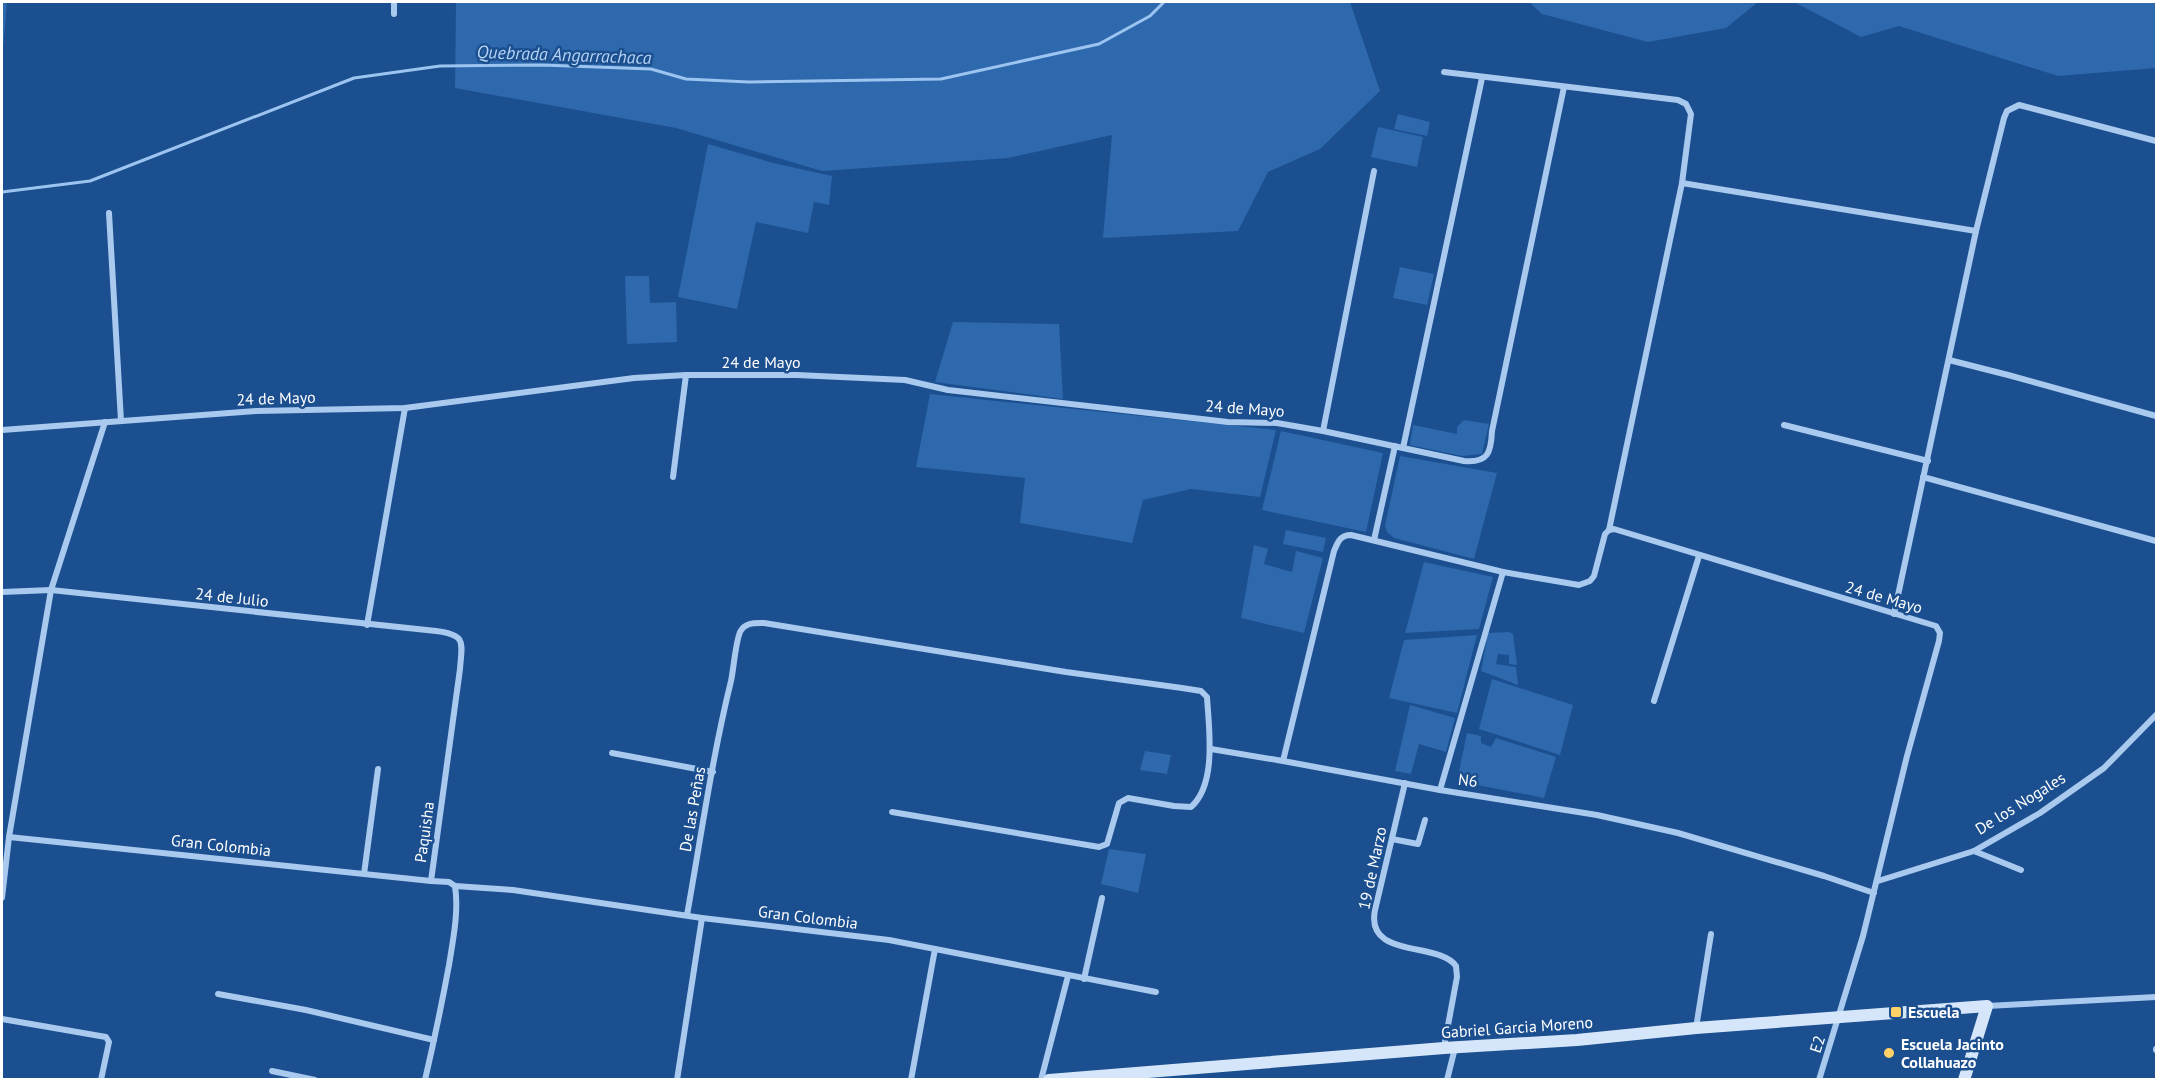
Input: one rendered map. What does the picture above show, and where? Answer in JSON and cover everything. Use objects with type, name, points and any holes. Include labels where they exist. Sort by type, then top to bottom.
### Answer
[{"type":"street","points":[[394,2],[394,14]]},
{"type":"street","points":[[1283,761],[1334,551],[1338,541],[1344,536],[1351,535],[1374,540],[1503,572],[1579,585],[1585,584],[1594,576],[1603,542],[1609,530],[1682,183],[1691,114],[1686,105],[1678,100],[1444,72]]},
{"type":"street","points":[[1403,448],[1482,78]]},
{"type":"street","name":"24 de Mayo","points":[[2,430],[256,411],[405,408],[634,378],[686,375],[797,375],[904,380],[948,390],[1228,422],[1277,423],[1323,430],[1470,461],[1482,460],[1487,456],[1491,446],[1492,431],[1564,87]]},
{"type":"street","points":[[1894,614],[1976,231],[2007,111],[2019,105],[2157,141]]},
{"type":"street","points":[[1323,430],[1374,171]]},
{"type":"street","points":[[1682,183],[1976,231]]},
{"type":"street","points":[[109,213],[121,421]]},
{"type":"street","points":[[1949,360],[2157,416]]},
{"type":"street","points":[[673,477],[686,375]]},
{"type":"street","points":[[367,625],[405,408]]},
{"type":"street","points":[[2,898],[4,850],[9,837],[51,590],[105,422]]},
{"type":"street","points":[[1784,424],[1928,461]]},
{"type":"street","points":[[1374,540],[1395,446]]},
{"type":"street","points":[[1923,477],[2157,541]]},
{"type":"street","name":"24 de Mayo","points":[[1609,530],[1932,624],[1938,629],[1940,637],[1907,756],[1878,881],[1840,1017]]},
{"type":"street","points":[[1654,701],[1699,556]]},
{"type":"street","points":[[1440,790],[1503,572]]},
{"type":"street","name":"24 de Julio","points":[[2,592],[51,590],[436,631],[456,634],[459,637]]},
{"type":"street","name":"De las Peñas","points":[[687,915],[724,708],[741,631],[753,623],[1201,691],[1207,697],[1210,749]]},
{"type":"street","name":"Paquisha","points":[[455,886],[449,882],[431,881],[460,669],[462,646],[459,637]]},
{"type":"street","name":"De los Nogales","points":[[1878,881],[1974,851],[2040,813],[2104,768],[2157,715]]},
{"type":"street","points":[[2149,723],[2157,726]]},
{"type":"street","points":[[892,812],[1099,847],[1107,844],[1110,839],[1119,804],[1128,798],[1174,807],[1191,807],[1198,801],[1206,780],[1210,749]]},
{"type":"street","name":"N6","points":[[1210,749],[1576,812],[1678,833],[1874,893]]},
{"type":"street","points":[[612,753],[712,772]]},
{"type":"street","points":[[364,874],[378,770]]},
{"type":"street","name":"19 de Marzo","points":[[1405,783],[1374,918],[1375,925],[1383,937],[1396,945],[1448,957],[1456,966],[1457,977],[1447,1080]]},
{"type":"street","points":[[1392,839],[1418,844],[1425,820]]},
{"type":"street","name":"Gran Colombia","points":[[9,837],[431,881]]},
{"type":"street","points":[[1974,851],[2020,870]]},
{"type":"street","points":[[425,1080],[453,942],[457,897],[455,886]]},
{"type":"street","name":"Gran Colombia","points":[[455,886],[513,890],[702,918],[889,940],[1156,992]]},
{"type":"street","points":[[1084,979],[1102,898]]},
{"type":"street","points":[[677,1080],[702,918]]},
{"type":"street","points":[[1696,1028],[1711,934]]},
{"type":"street","points":[[911,1080],[935,949]]},
{"type":"street","points":[[1041,1080],[1068,976]]},
{"type":"street","points":[[218,994],[306,1010],[434,1040]]},
{"type":"street","name":"Gabriel Garcia Moreno","points":[[1049,1080],[1576,1040],[1840,1017],[2157,997]]},
{"type":"street","points":[[1964,1080],[1988,1006]]},
{"type":"street","name":"E2","points":[[1820,1080],[1840,1017]]},
{"type":"street","points":[[2,1019],[104,1036],[109,1042],[100,1080]]},
{"type":"street","points":[[273,1071],[315,1080]]},
{"type":"shaded area","points":[[2,2],[7,2],[2,61]]},
{"type":"shaded area","points":[[456,2],[1350,2],[1380,91],[1320,149],[1268,172],[1238,231],[1103,238],[1112,135],[1008,158],[822,171],[676,128],[455,88]]},
{"type":"shaded area","points":[[1529,2],[1758,2],[1726,28],[1648,42],[1542,14]]},
{"type":"shaded area","points":[[1794,2],[2156,2],[2156,68],[2058,76],[1899,26],[1861,37]]},
{"type":"shaded area","points":[[1398,114],[1430,122],[1427,136],[1394,129]]},
{"type":"shaded area","points":[[1378,127],[1423,137],[1417,167],[1371,157]]},
{"type":"shaded area","points":[[708,144],[773,163],[832,176],[829,205],[814,202],[808,233],[756,222],[737,309],[678,297]]},
{"type":"shaded area","points":[[1400,267],[1434,274],[1427,305],[1393,298]]},
{"type":"shaded area","points":[[625,276],[649,276],[650,303],[676,302],[677,342],[627,344]]},
{"type":"shaded area","points":[[953,322],[1059,324],[1063,399],[935,382]]},
{"type":"shaded area","points":[[930,394],[1276,430],[1260,497],[1191,489],[1143,500],[1132,543],[1020,523],[1025,478],[916,467]]},
{"type":"shaded area","points":[[1464,420],[1489,424],[1482,454],[1462,456],[1410,445],[1413,425],[1457,434],[1457,427]]},
{"type":"shaded area","points":[[1281,431],[1383,453],[1366,532],[1262,510]]},
{"type":"shaded area","points":[[1400,456],[1497,473],[1474,559],[1394,538],[1387,532],[1385,526]]},
{"type":"shaded area","points":[[1286,530],[1326,538],[1323,552],[1283,544]]},
{"type":"shaded area","points":[[1254,545],[1268,549],[1264,564],[1292,572],[1296,551],[1323,558],[1304,633],[1241,618]]},
{"type":"shaded area","points":[[1424,562],[1493,577],[1479,629],[1405,633]]},
{"type":"shaded area","points":[[1509,632],[1513,634],[1517,665],[1509,664],[1509,655],[1498,654],[1496,664],[1516,667],[1518,685],[1481,671],[1488,633]]},
{"type":"shaded area","points":[[1477,635],[1457,713],[1389,698],[1404,640]]},
{"type":"shaded area","points":[[1492,679],[1573,705],[1560,755],[1479,729]]},
{"type":"shaded area","points":[[1410,705],[1455,718],[1446,752],[1419,744],[1411,774],[1395,771]]},
{"type":"shaded area","points":[[1467,733],[1481,736],[1481,743],[1491,747],[1496,738],[1556,757],[1544,798],[1457,781]]},
{"type":"shaded area","points":[[1145,751],[1171,755],[1167,774],[1140,770]]},
{"type":"shaded area","points":[[1109,849],[1146,854],[1138,893],[1101,884]]},
{"type":"waterway","name":"Quebrada Angarrachaca","points":[[2,192],[90,181],[354,78],[440,66],[542,65],[651,69],[686,79],[749,82],[941,79],[1099,44],[1150,16],[1164,2]]},
{"type":"place","name":"Escuela","points":[[1896,1012]]},
{"type":"place","name":"Escuela Jacinto Collahuazo","points":[[1889,1053]]}]
